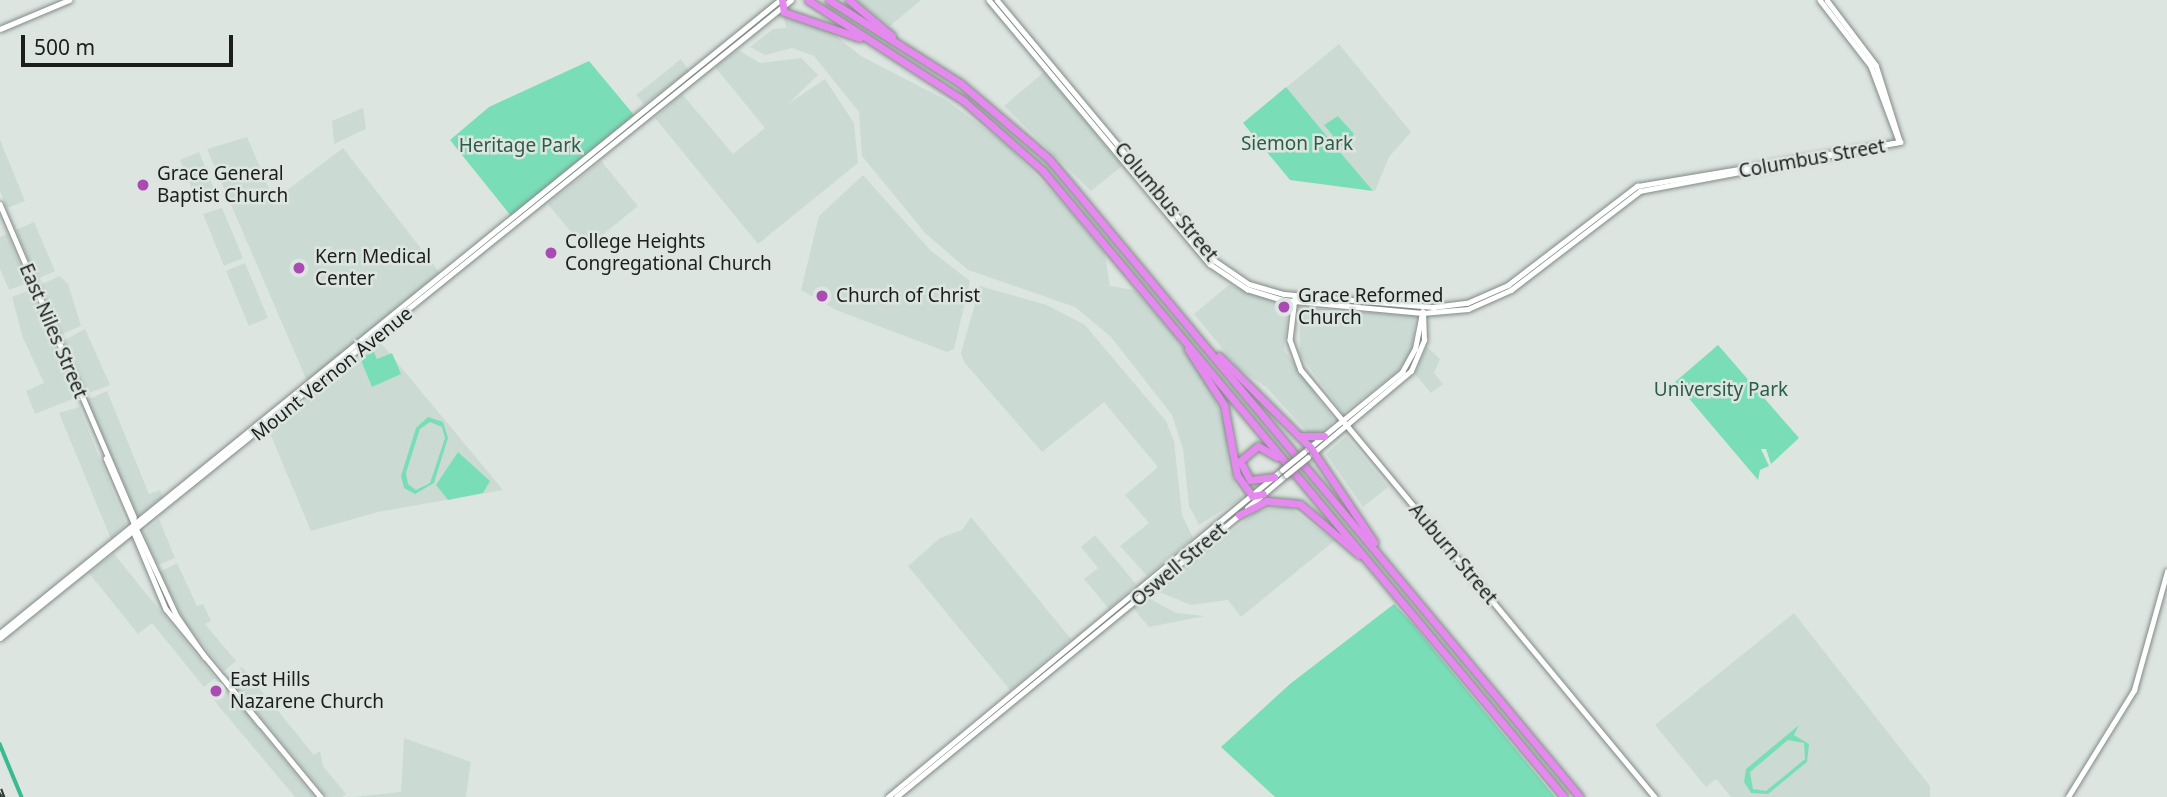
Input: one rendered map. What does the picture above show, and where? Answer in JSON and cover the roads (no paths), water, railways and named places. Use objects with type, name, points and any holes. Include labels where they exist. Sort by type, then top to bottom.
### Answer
[{"type":"highway","points":[[808,0],[964,101],[1020,148],[1176,327],[1564,797]]},
{"type":"highway","points":[[829,0],[975,95],[1049,159],[1580,797]]},
{"type":"highway","points":[[849,0],[919,58]]},
{"type":"highway","points":[[783,2],[896,57]]},
{"type":"highway","points":[[1176,327],[1220,396],[1230,422],[1235,470],[1252,496],[1263,494]]},
{"type":"highway","points":[[1196,335],[1295,432],[1394,572]]},
{"type":"highway","points":[[1295,432],[1311,439],[1324,436]]},
{"type":"highway","points":[[1274,477],[1257,482],[1245,476],[1240,465],[1246,450],[1269,449],[1330,514]]},
{"type":"highway","points":[[1239,514],[1267,501],[1300,504],[1387,582]]},
{"type":"main road","points":[[0,29],[69,0]]},
{"type":"main road","name":"Columbus Street","points":[[989,0],[1209,264],[1247,289],[1295,298],[1452,313],[1504,295],[1620,203],[1648,188],[1899,142]]},
{"type":"main road","name":"Columbus Street","points":[[997,0],[1214,260],[1249,284],[1295,298]]},
{"type":"main road","points":[[1820,0],[1871,66],[1899,142]]},
{"type":"main road","points":[[1827,0],[1876,65],[1899,142]]},
{"type":"main road","name":"Mount Vernon Avenue","points":[[0,635],[83,573],[135,527],[558,180],[783,2]]},
{"type":"main road","name":"Mount Vernon Avenue","points":[[0,635],[92,558],[135,527],[562,185],[783,2]]},
{"type":"main road","points":[[558,180],[562,185]]},
{"type":"main road","name":"East Niles Street","points":[[0,204],[135,527],[166,609],[321,797]]},
{"type":"main road","name":"Auburn Street","points":[[1295,298],[1290,333],[1295,359],[1347,426],[1655,797]]},
{"type":"main road","name":"Oswell Street","points":[[896,797],[1286,475],[1324,436],[1406,367],[1422,309]]},
{"type":"main road","name":"Oswell Street","points":[[889,797],[1282,470],[1347,426],[1411,371],[1424,340],[1422,309]]},
{"type":"main road","name":"East Niles Street","points":[[135,527],[173,608],[205,657]]},
{"type":"main road","points":[[83,573],[92,558]]},
{"type":"main road","points":[[2068,797],[2134,690],[2167,572]]},
{"type":"main road","points":[[50,598],[71,575]]},
{"type":"main road","points":[[29,615],[50,592]]},
{"type":"main road","points":[[166,609],[173,608]]},
{"type":"main road","points":[[909,786],[928,763]]},
{"type":"waterway","points":[[0,744],[22,797]]},
{"type":"railway","points":[[0,789],[3,797]]},
{"type":"place","name":"Grace General Baptist Church","points":[[143,185]]},
{"type":"place","name":"College Heights Congregational Church","points":[[551,253]]},
{"type":"place","name":"Kern Medical Center","points":[[299,268]]},
{"type":"place","name":"Church of Christ","points":[[822,296]]},
{"type":"place","name":"Grace Reformed Church","points":[[1284,307]]},
{"type":"place","name":"East Hills Nazarene Church","points":[[216,691]]},
{"type":"park label","name":"Siemon Park","points":[[1297,144]]},
{"type":"park label","name":"Heritage Park","points":[[520,146]]},
{"type":"park label","name":"University Park","points":[[1721,390]]}]
